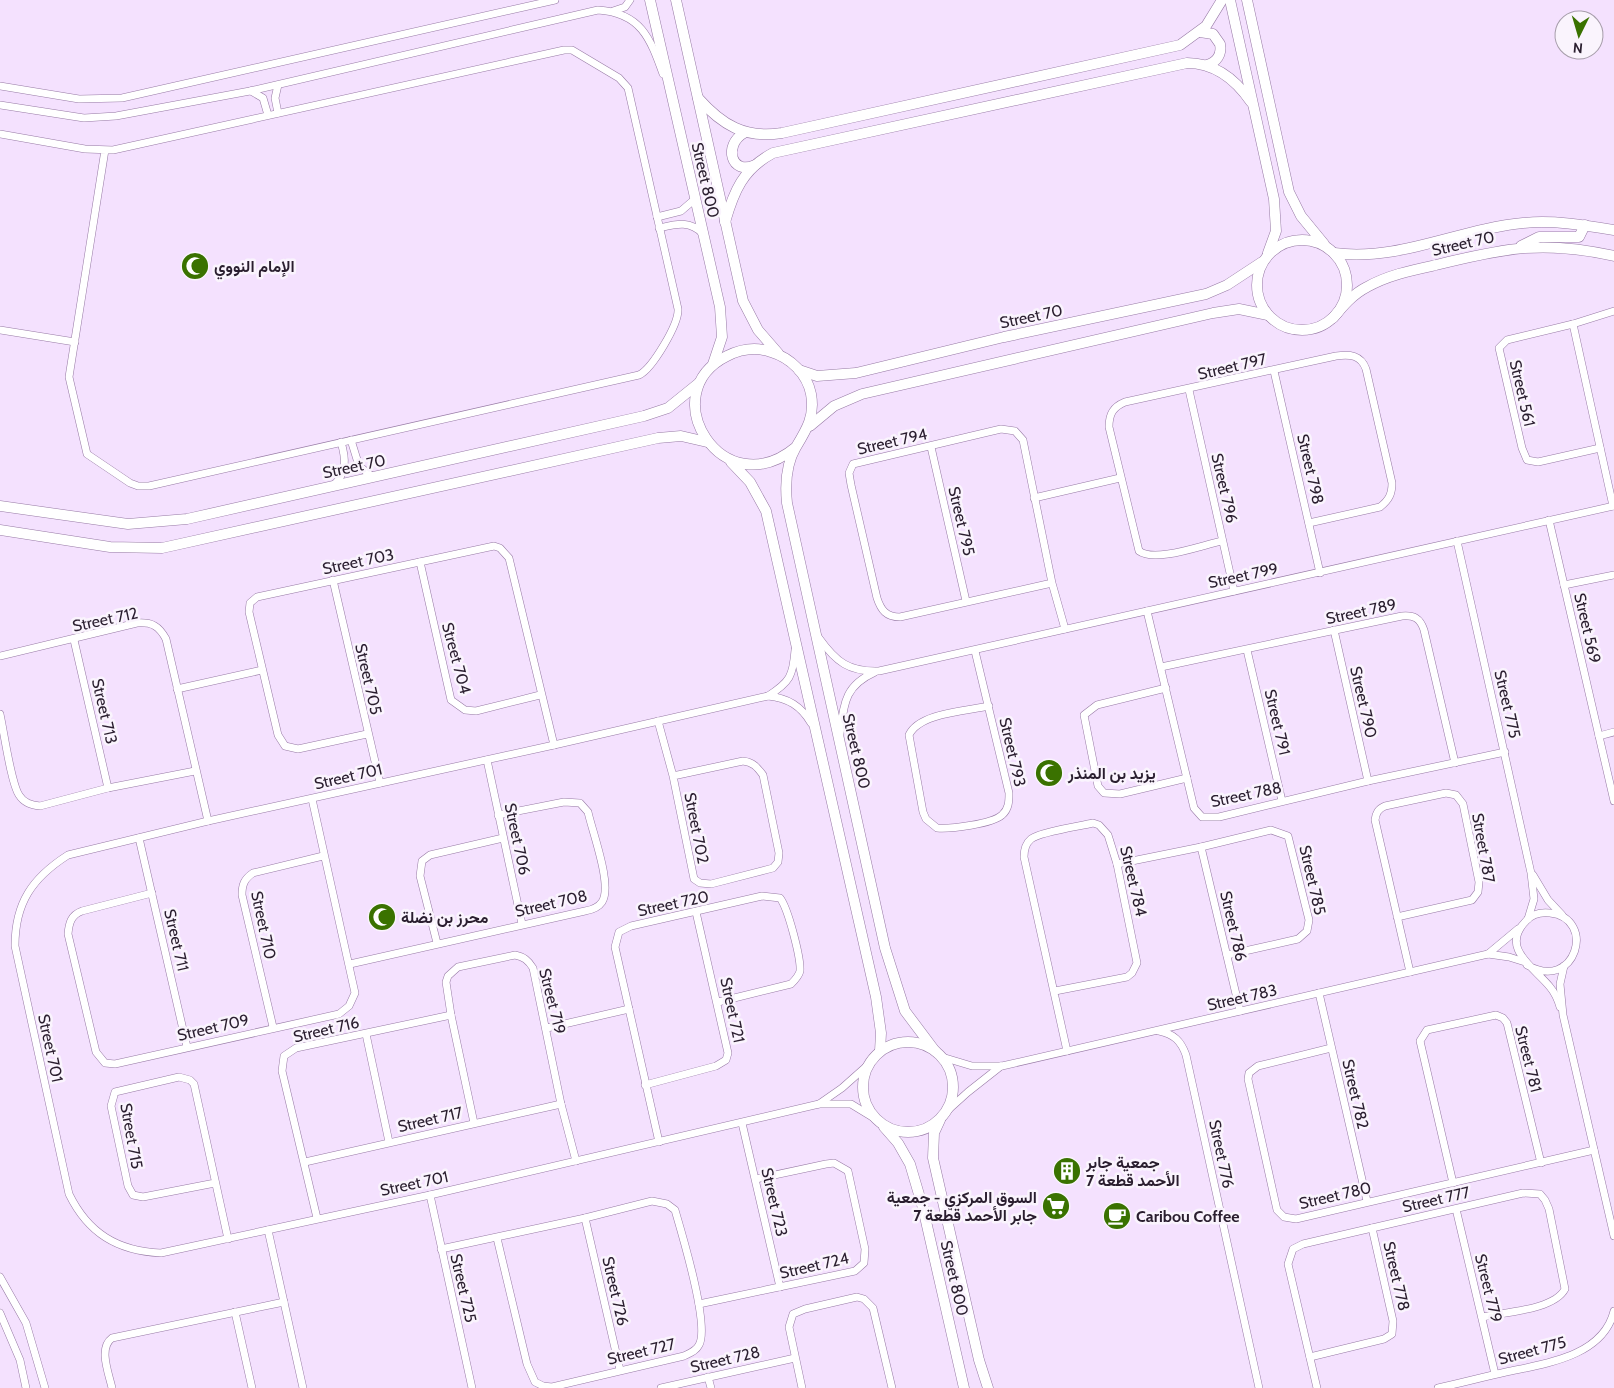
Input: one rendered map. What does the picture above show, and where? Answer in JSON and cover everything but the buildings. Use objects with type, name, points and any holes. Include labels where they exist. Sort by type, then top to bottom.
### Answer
[{"type":"main road","name":"Street 800","points":[[650,0],[723,323],[719,352],[713,366]]},
{"type":"main road","name":"Street 800","points":[[676,0],[743,300],[758,330],[781,355]]},
{"type":"main road","points":[[698,98],[718,120],[744,132],[763,135],[782,133],[1180,45],[1200,32],[1212,20],[1222,0]]},
{"type":"main road","points":[[1230,0],[1276,211],[1276,231],[1258,273],[1257,290],[1262,306],[1268,315],[1281,324],[1295,329],[1315,328],[1333,318],[1344,301],[1347,281],[1341,261],[1302,216],[1289,192],[1247,0]]},
{"type":"main road","points":[[1200,32],[1212,34],[1220,44],[1220,52],[1217,59],[1207,65]]},
{"type":"main road","points":[[725,222],[736,187],[755,165],[773,154],[811,145],[1181,64],[1207,65],[1237,84],[1251,102]]},
{"type":"main road","points":[[744,132],[734,142],[731,155],[735,162],[742,167],[755,165]]},
{"type":"main road","name":"Street 70","points":[[1330,250],[1374,255],[1522,223],[1586,225],[1614,230]]},
{"type":"main road","points":[[1520,247],[1539,237],[1579,237],[1586,225]]},
{"type":"main road","points":[[1265,259],[1277,247],[1295,240],[1315,241],[1330,250]]},
{"type":"main road","name":"Street 70","points":[[1333,318],[1355,294],[1382,279],[1488,252],[1520,247],[1543,246],[1588,250],[1614,256]]},
{"type":"main road","name":"Street 70","points":[[799,370],[817,376],[856,373],[1004,337],[1206,294],[1226,285],[1265,259]]},
{"type":"main road","points":[[728,459],[752,465],[776,461],[796,447],[819,416],[834,406],[862,394],[1213,313],[1239,309],[1268,315]]},
{"type":"main road","points":[[808,429],[811,417],[811,398],[806,380],[799,370],[781,355],[757,349],[733,352],[713,366],[702,381],[696,398],[696,417],[708,442],[750,482],[760,497],[766,511],[818,734],[876,998],[881,1032],[880,1051]]},
{"type":"main road","name":"Street 70","points":[[0,506],[106,522],[157,523],[187,519],[644,416],[673,405],[702,381]]},
{"type":"main road","points":[[0,530],[110,547],[162,548],[658,438],[681,436],[708,442]]},
{"type":"main road","name":"Street 800","points":[[796,447],[787,472],[786,490],[814,631],[896,990],[912,1023],[938,1054]]},
{"type":"main road","points":[[907,1042],[922,1044],[938,1054],[948,1065],[954,1083],[951,1103],[947,1112],[940,1120],[926,1129],[911,1133],[896,1131],[877,1121],[866,1106],[862,1092],[863,1077],[869,1064],[880,1051],[893,1044],[907,1042]]},
{"type":"main road","name":"Street 800","points":[[940,1120],[934,1133],[933,1158],[979,1360],[988,1388]]},
{"type":"main road","name":"Street 800","points":[[877,1121],[898,1144],[910,1164],[924,1208],[964,1388]]},
{"type":"street","points":[[0,86],[79,100],[122,98],[555,0]]},
{"type":"street","points":[[610,12],[625,7],[630,0]]},
{"type":"street","points":[[0,105],[99,118],[250,91],[586,13],[610,12],[622,14],[641,27],[650,39],[671,98]]},
{"type":"street","points":[[0,134],[105,150],[564,50],[572,50],[619,78],[628,88],[678,317],[670,334],[643,373],[149,486],[134,485],[90,458],[84,448],[69,384],[105,150]]},
{"type":"street","points":[[278,85],[275,98],[278,113]]},
{"type":"street","points":[[250,91],[263,98],[268,115]]},
{"type":"street","points":[[657,218],[681,211],[695,199]]},
{"type":"street","points":[[660,228],[676,224],[686,224],[696,228],[704,235]]},
{"type":"street","name":"Street 561","points":[[1600,448],[1538,462],[1527,460],[1522,448],[1500,352],[1500,344],[1507,340],[1573,324],[1614,311]]},
{"type":"street","points":[[1573,324],[1614,506]]},
{"type":"street","points":[[0,330],[75,342]]},
{"type":"street","name":"Street 797","points":[[1222,541],[1161,555],[1145,555],[1139,551],[1136,545],[1109,427],[1111,412],[1116,406],[1125,402],[1348,355],[1363,362],[1366,369],[1392,483],[1392,493],[1388,501],[1380,507],[1309,523]]},
{"type":"street","name":"Street 798","points":[[1274,371],[1320,573]]},
{"type":"street","name":"Street 796","points":[[1188,390],[1234,591]]},
{"type":"street","name":"Street 794","points":[[1052,582],[894,617],[881,609],[853,494],[849,473],[853,464],[1001,429],[1015,430],[1023,440],[1052,582],[1066,629]]},
{"type":"street","points":[[351,440],[359,466],[372,477]]},
{"type":"street","points":[[334,486],[342,475],[345,463],[341,442]]},
{"type":"street","name":"Street 795","points":[[931,447],[966,601]]},
{"type":"street","points":[[1034,498],[1120,478]]},
{"type":"street","name":"Street 799","points":[[814,631],[831,653],[849,668],[879,671],[975,651],[1614,506]]},
{"type":"street","name":"Street 569","points":[[1549,520],[1614,801]]},
{"type":"street","name":"Street 775","points":[[1457,541],[1531,873],[1534,899],[1528,919]]},
{"type":"street","name":"Street 703","points":[[367,734],[298,748],[285,746],[278,735],[262,670],[249,612],[250,603],[257,597],[494,546],[506,553],[509,558],[540,695],[554,745]]},
{"type":"street","name":"Street 704","points":[[420,562],[451,700],[465,710],[476,711],[540,695]]},
{"type":"street","points":[[1564,585],[1614,576]]},
{"type":"street","name":"Street 705","points":[[333,580],[367,734],[380,783]]},
{"type":"street","name":"Street 788","points":[[1147,611],[1162,667],[1194,808],[1202,817],[1219,818],[1368,781],[1505,752]]},
{"type":"street","name":"Street 789","points":[[1162,667],[1402,616],[1411,616],[1422,622],[1454,763]]},
{"type":"street","name":"Street 712","points":[[0,656],[74,640],[137,623],[155,625],[162,630],[166,639],[208,821]]},
{"type":"street","name":"Street 790","points":[[1334,630],[1368,781]]},
{"type":"street","name":"Street 701","points":[[796,638],[791,675],[781,688],[768,696],[208,821],[68,855],[49,867],[33,882],[17,918],[15,946],[69,1194],[84,1219],[94,1230],[115,1243],[145,1252],[161,1253],[430,1195],[818,1104],[851,1104],[877,1121]]},
{"type":"street","name":"Street 713","points":[[74,640],[108,788]]},
{"type":"street","name":"Street 791","points":[[1248,650],[1282,801]]},
{"type":"street","name":"Street 793","points":[[975,651],[989,706],[1009,793],[1006,811],[993,820],[937,828],[931,825],[924,812],[909,735],[913,726],[928,718],[989,706]]},
{"type":"street","points":[[177,688],[262,670]]},
{"type":"street","name":"Street 799","points":[[840,740],[847,698],[853,686],[879,671]]},
{"type":"street","points":[[1166,688],[1097,705],[1084,716],[1098,786],[1104,793],[1120,794],[1187,778]]},
{"type":"street","name":"Street 701","points":[[768,696],[783,698],[795,704],[806,714],[818,734]]},
{"type":"street","points":[[0,714],[17,790],[26,802],[40,806],[108,788],[195,771]]},
{"type":"street","name":"Street 702","points":[[658,720],[673,776],[694,879],[700,883],[711,884],[773,868],[778,862],[779,853],[763,774],[758,767],[750,762],[743,761],[673,776]]},
{"type":"street","points":[[1599,736],[1614,732]]},
{"type":"street","name":"Street 706","points":[[486,760],[522,924]]},
{"type":"street","name":"Street 787","points":[[1397,917],[1472,900],[1478,892],[1479,882],[1463,804],[1460,798],[1451,792],[1385,806],[1380,808],[1376,814],[1375,820],[1397,917],[1410,972]]},
{"type":"street","name":"Street 709","points":[[152,893],[76,913],[68,925],[68,934],[99,1058],[110,1064],[273,1027],[332,1017],[349,1006],[355,993],[350,964],[323,856],[312,799]]},
{"type":"street","name":"Street 708","points":[[350,964],[594,909],[602,902],[606,884],[588,812],[580,803],[564,802],[498,815]]},
{"type":"street","name":"Street 784","points":[[1055,991],[1127,977],[1135,969],[1137,955],[1117,864],[1106,832],[1093,823],[1035,837],[1026,845],[1024,857],[1067,1051]]},
{"type":"street","name":"Street 785","points":[[1117,864],[1272,830],[1284,833],[1290,841],[1309,920],[1307,931],[1298,939],[1227,955]]},
{"type":"street","name":"Street 711","points":[[140,838],[187,1047]]},
{"type":"street","points":[[437,943],[420,876],[422,861],[430,855],[503,838]]},
{"type":"street","name":"Street 786","points":[[1201,847],[1240,1011]]},
{"type":"street","name":"Street 710","points":[[273,1027],[242,895],[242,886],[245,880],[253,873],[323,856]]},
{"type":"street","name":"Street 775","points":[[1531,873],[1544,895],[1564,917]]},
{"type":"street","name":"Street 720","points":[[659,1142],[615,947],[619,932],[631,926],[696,912],[772,896],[780,898],[788,910],[799,963],[800,972],[797,978],[786,986],[718,1002]]},
{"type":"street","name":"Street 721","points":[[645,1084],[716,1066],[726,1060],[728,1053],[718,1002],[696,912]]},
{"type":"street","points":[[1526,963],[1536,970],[1546,972],[1556,971],[1571,960],[1577,941],[1575,932],[1564,917],[1546,912],[1528,919],[1522,925],[1517,944],[1526,963],[1551,988],[1563,1015]]},
{"type":"street","name":"Street 783","points":[[1488,954],[1506,941],[1522,925]]},
{"type":"street","name":"Street 783","points":[[938,1054],[972,1066],[1002,1066],[1488,954],[1509,957],[1526,963]]},
{"type":"street","name":"Street 719","points":[[474,1123],[450,1015],[446,982],[452,971],[458,968],[515,955],[526,958],[533,968],[547,1028],[561,1104],[576,1161]]},
{"type":"street","points":[[1564,966],[1560,984],[1563,1015],[1614,1236]]},
{"type":"street","name":"Street 782","points":[[1319,993],[1367,1202]]},
{"type":"street","points":[[547,1028],[629,1009]]},
{"type":"street","name":"Street 716","points":[[317,1218],[282,1071],[284,1056],[296,1048],[450,1015]]},
{"type":"street","name":"Street 781","points":[[1453,1183],[1420,1042],[1426,1030],[1496,1015],[1507,1023],[1541,1163]]},
{"type":"street","name":"Street 776","points":[[1157,1030],[1175,1036],[1182,1045],[1186,1055],[1259,1388]]},
{"type":"street","points":[[366,1034],[389,1142]]},
{"type":"street","name":"Street 780","points":[[1332,1048],[1258,1066],[1249,1073],[1277,1210],[1284,1218],[1296,1219],[1594,1150]]},
{"type":"street","name":"Street 701","points":[[818,1104],[842,1088],[869,1064]]},
{"type":"street","name":"Street 783","points":[[947,1112],[968,1092],[1002,1066]]},
{"type":"street","name":"Street 715","points":[[215,1183],[143,1198],[133,1195],[128,1186],[111,1106],[115,1092],[179,1076],[190,1080],[197,1090],[228,1239]]},
{"type":"street","name":"Street 717","points":[[304,1162],[561,1104]]},
{"type":"street","name":"Street 723","points":[[742,1123],[780,1287]]},
{"type":"street","name":"Street 724","points":[[700,1304],[855,1271],[864,1263],[865,1249],[848,1171],[834,1163],[756,1179]]},
{"type":"street","name":"Street 777","points":[[1317,1388],[1288,1264],[1293,1249],[1303,1244],[1532,1192],[1540,1194],[1549,1209],[1565,1280],[1565,1289],[1561,1297],[1546,1304],[1482,1317]]},
{"type":"street","name":"Street 725","points":[[430,1195],[472,1388]]},
{"type":"street","name":"Street 727","points":[[441,1249],[652,1202],[667,1204],[675,1210],[700,1304],[701,1338],[699,1345],[692,1353],[552,1387],[543,1386],[535,1382],[527,1364],[497,1238]]},
{"type":"street","name":"Street 779","points":[[1456,1209],[1495,1374]]},
{"type":"street","name":"Street 726","points":[[585,1218],[620,1370]]},
{"type":"street","name":"Street 778","points":[[1310,1357],[1384,1339],[1392,1334],[1393,1321],[1372,1228]]},
{"type":"street","points":[[268,1230],[303,1388]]},
{"type":"street","points":[[0,1277],[26,1323],[45,1388]]},
{"type":"street","points":[[802,1388],[789,1327],[793,1314],[805,1309],[857,1297],[869,1302],[876,1314],[892,1388]]},
{"type":"street","points":[[112,1388],[104,1350],[107,1342],[112,1338],[284,1302]]},
{"type":"street","name":"Street 775","points":[[1438,1388],[1551,1362],[1578,1352],[1589,1345],[1606,1327],[1614,1311]]},
{"type":"street","points":[[235,1312],[252,1388]]},
{"type":"street","points":[[0,1313],[20,1360],[26,1388]]},
{"type":"street","name":"Street 728","points":[[661,1388],[795,1358]]},
{"type":"street","points":[[708,1377],[711,1388]]},
{"type":"place","name":"الإمام النووي","points":[[195,266]]},
{"type":"place","name":"يزيد بن المنذر","points":[[1049,773]]},
{"type":"place","name":"محرز بن نضلة","points":[[382,917]]},
{"type":"place","name":"جمعية جابر الأحمد قطعة 7","points":[[1067,1171]]},
{"type":"place","name":"السوق المركزي - جمعية جابر الأحمد قطعة 7","points":[[1056,1206]]},
{"type":"place","name":"Caribou Coffee","points":[[1117,1216]]}]
